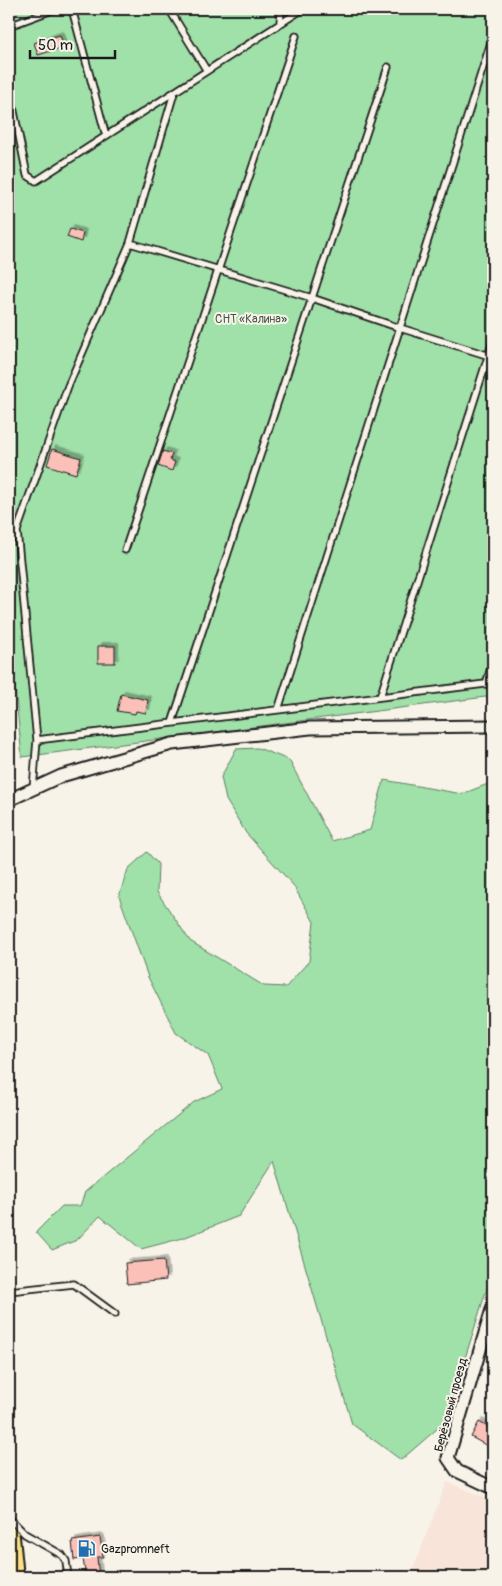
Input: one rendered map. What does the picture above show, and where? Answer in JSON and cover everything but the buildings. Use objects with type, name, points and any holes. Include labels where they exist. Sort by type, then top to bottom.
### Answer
[{"type":"highway","points":[[9,1537],[14,1577]]},
{"type":"street","points":[[9,800],[61,776],[172,744],[310,728],[493,726]]},
{"type":"street","name":"Берёзовый проезд","points":[[493,1306],[448,1458],[457,1471],[493,1488]]},
{"type":"lane","points":[[9,26],[55,9]]},
{"type":"lane","points":[[72,9],[106,136]]},
{"type":"lane","points":[[168,9],[207,71]]},
{"type":"lane","points":[[280,23],[281,9]]},
{"type":"lane","points":[[9,87],[27,175],[36,181],[303,9]]},
{"type":"lane","points":[[125,550],[296,36]]},
{"type":"lane","points":[[278,710],[493,36]]},
{"type":"lane","points":[[172,723],[388,67]]},
{"type":"lane","points":[[33,789],[37,740],[17,531],[68,386],[130,243],[174,93]]},
{"type":"lane","points":[[130,243],[312,298],[491,356]]},
{"type":"lane","points":[[380,697],[491,356],[493,341]]},
{"type":"lane","points":[[486,684],[493,661]]},
{"type":"lane","points":[[37,740],[493,683]]},
{"type":"lane","points":[[9,1291],[74,1284],[115,1314]]},
{"type":"lane","points":[[9,1518],[25,1534],[66,1560],[68,1577]]},
{"type":"shaded area","points":[[447,1482],[493,1500],[493,1577],[410,1577]]},
{"type":"green space","name":"СНТ «Калина»","points":[[9,9],[493,9],[493,696],[22,757],[9,630]]},
{"type":"green space","points":[[258,748],[289,760],[332,841],[370,830],[384,780],[462,794],[493,782],[493,1269],[445,1422],[401,1460],[352,1424],[274,1161],[239,1216],[183,1238],[141,1249],[100,1216],[77,1240],[52,1250],[36,1232],[62,1206],[80,1206],[85,1192],[194,1102],[222,1089],[208,1055],[176,1033],[148,977],[119,896],[128,869],[147,852],[158,864],[157,892],[190,941],[264,986],[286,987],[309,961],[314,922],[293,885],[246,833],[226,800],[221,777],[236,749]]},
{"type":"place","name":"Gazpromneft","points":[[87,1549]]}]
